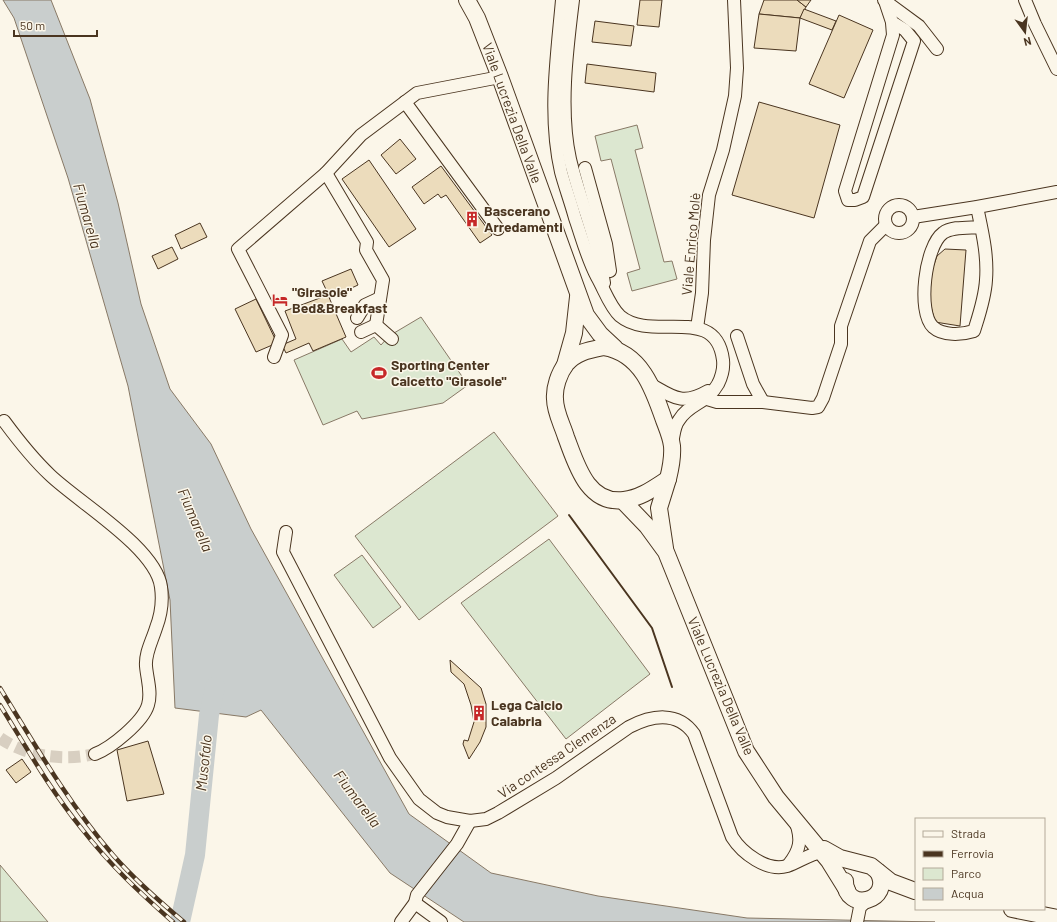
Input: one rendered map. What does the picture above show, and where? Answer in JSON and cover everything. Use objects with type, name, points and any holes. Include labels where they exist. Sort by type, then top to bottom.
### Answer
[{"type":"main road","name":"Viale Lucrezia Della Valle","points":[[467,0],[477,18],[500,77],[586,315],[600,334],[615,348],[632,358],[644,372],[650,384],[672,444],[672,462],[659,508],[666,552],[746,751],[776,797],[838,872],[848,892]]},
{"type":"main road","name":"Viale Lucrezia Della Valle","points":[[578,296],[574,333],[565,365],[556,388],[556,410],[575,461],[585,482],[592,490],[607,498],[623,501],[647,526],[666,552]]},
{"type":"main road","name":"Viale Lucrezia Della Valle","points":[[565,365],[580,352],[604,346],[615,348]]},
{"type":"main road","points":[[623,501],[646,493],[668,479]]},
{"type":"main road","points":[[818,847],[840,858],[871,866],[898,886],[915,892]]},
{"type":"main road","points":[[863,865],[849,871],[845,880],[848,892],[858,900],[870,899],[890,892],[915,892]]},
{"type":"main road","points":[[870,899],[878,892],[881,884],[878,872]]},
{"type":"main road","points":[[1017,910],[1057,918]]},
{"type":"street","points":[[562,0],[555,86],[555,127],[561,172],[589,261],[605,292],[620,316],[634,324],[651,328],[697,328],[711,335],[717,343],[721,353],[723,370],[713,393],[707,399],[686,412],[679,419],[675,428],[672,444]]},
{"type":"street","points":[[573,0],[566,86],[567,130],[570,157],[600,258],[605,292]]},
{"type":"street","name":"Viale Enrico Molè","points":[[697,328],[702,293],[704,240],[709,195],[725,144],[734,96],[737,68],[734,0]]},
{"type":"street","points":[[885,0],[892,22],[893,35],[845,190],[848,200],[855,200],[863,197],[914,41],[904,30],[892,22]]},
{"type":"street","points":[[885,0],[920,26],[937,49]]},
{"type":"street","points":[[1026,0],[1035,24],[1057,69]]},
{"type":"street","points":[[274,358],[282,335],[238,249],[326,173],[362,135],[417,93],[500,77]]},
{"type":"street","points":[[405,102],[498,229]]},
{"type":"street","points":[[585,168],[608,255],[610,270],[605,292]]},
{"type":"street","points":[[326,173],[367,242],[366,250],[383,280],[376,324]]},
{"type":"street","points":[[914,216],[977,207],[1057,192]]},
{"type":"street","points":[[895,205],[905,206],[914,216],[911,228],[900,233],[891,231],[886,225],[886,215],[891,207],[895,205]]},
{"type":"street","points":[[977,207],[982,227],[985,246],[986,281],[983,301],[974,331],[948,334],[934,328],[929,323],[926,303],[925,271],[931,250],[936,240],[943,232],[953,229],[982,227]]},
{"type":"street","points":[[707,399],[729,402],[763,402],[812,408],[818,407],[823,398],[841,344],[841,326],[870,241],[886,225]]},
{"type":"street","points":[[357,318],[365,305],[380,298]]},
{"type":"street","points":[[362,332],[376,324]]},
{"type":"street","points":[[376,324],[392,339]]},
{"type":"street","points":[[737,336],[753,384],[763,402]]},
{"type":"street","points":[[650,384],[679,400],[695,397],[717,385]]},
{"type":"street","points":[[4,422],[49,474],[143,553],[157,573],[161,586],[162,600],[160,614],[146,657],[149,694],[148,706],[138,719],[111,746],[95,754]]},
{"type":"street","name":"Via contessa Clemenza","points":[[286,532],[283,552],[390,758],[402,777],[426,806],[447,817],[470,821],[486,819],[520,801],[629,727],[646,720],[671,718],[680,720],[688,726],[694,734],[725,818],[739,847],[746,854],[767,864],[779,867],[788,865]]},
{"type":"street","points":[[402,922],[416,899],[456,844],[470,821]]},
{"type":"street","points":[[788,865],[797,854],[800,845],[800,834],[795,821]]},
{"type":"street","points":[[788,865],[818,847]]},
{"type":"street","points":[[848,892],[857,920]]},
{"type":"street","points":[[416,899],[417,911],[426,922]]},
{"type":"street","points":[[416,899],[441,922]]},
{"type":"street","points":[[857,920],[860,907],[870,899]]},
{"type":"green space","points":[[637,125],[643,148],[635,150],[664,262],[672,261],[677,279],[632,291],[627,273],[640,269],[611,159],[601,161],[595,136]]},
{"type":"green space","name":"Sporting Center Calcetto \"Girasole\"","points":[[421,317],[468,385],[443,403],[362,419],[357,411],[323,425],[294,360],[342,339],[351,352],[374,337],[381,345],[389,336]]},
{"type":"green space","points":[[494,432],[558,516],[419,620],[355,536]]},
{"type":"green space","points":[[549,539],[650,674],[566,739],[461,603]]},
{"type":"green space","points":[[362,555],[401,607],[373,628],[334,575]]},
{"type":"green space","points":[[0,865],[48,922],[0,922]]},
{"type":"water","name":"Fiumarella","points":[[3,0],[51,0],[90,99],[118,203],[141,304],[170,389],[211,444],[251,529],[409,814],[491,873],[598,896],[747,918],[935,922],[464,922],[390,873],[261,710],[246,717],[175,708],[170,600],[128,386],[68,178],[14,18]]},
{"type":"building","points":[[640,0],[662,0],[659,27],[637,25]]},
{"type":"building","points":[[764,0],[797,0],[806,7],[800,18],[759,14]]},
{"type":"building","points":[[797,0],[811,0],[806,7]]},
{"type":"building","points":[[804,9],[836,21],[832,30],[800,18]]},
{"type":"building","points":[[759,14],[800,18],[796,51],[754,48]]},
{"type":"building","points":[[839,15],[873,30],[844,98],[809,84]]},
{"type":"building","points":[[595,21],[634,26],[631,46],[592,42]]},
{"type":"building","points":[[587,64],[656,73],[654,92],[585,83]]},
{"type":"building","points":[[759,102],[840,125],[814,218],[732,195]]},
{"type":"building","points":[[400,139],[416,159],[396,174],[381,155]]},
{"type":"building","points":[[369,160],[416,229],[389,247],[342,179]]},
{"type":"building","name":"Bascerano Arredamenti","points":[[441,166],[492,235],[480,243],[446,195],[441,198],[438,194],[424,204],[412,187]]},
{"type":"building","points":[[200,223],[207,237],[181,249],[175,235]]},
{"type":"building","points":[[172,247],[178,259],[158,269],[152,256]]},
{"type":"building","points":[[945,249],[966,250],[960,326],[935,322],[930,303],[931,273],[937,256]]},
{"type":"building","points":[[351,269],[358,285],[330,298],[322,281]]},
{"type":"building","points":[[328,295],[346,337],[313,351],[309,343],[286,353],[282,345],[296,339],[285,311]]},
{"type":"building","points":[[256,299],[277,343],[256,352],[235,309]]},
{"type":"building","name":"Lega Calcio Calabria","points":[[450,660],[481,688],[486,704],[486,727],[480,742],[469,759],[463,744],[464,740],[468,741],[474,722],[471,705],[464,684],[451,672]]},
{"type":"building","points":[[148,741],[164,794],[127,801],[117,750]]},
{"type":"building","points":[[22,759],[31,772],[16,783],[6,770]]},
{"type":"waterway","name":"Musofalo","points":[[180,922],[195,855],[209,715],[215,687]]},
{"type":"tunnel","points":[[0,738],[22,750],[46,756],[71,757],[95,754]]},
{"type":"railway","points":[[0,688],[53,774],[97,836],[129,873],[184,922]]},
{"type":"railway","points":[[0,705],[49,784],[82,829],[125,878],[173,922]]},
{"type":"wall","points":[[569,515],[652,628],[672,687]]},
{"type":"place","name":"Bascerano Arredamenti","points":[[472,219]]},
{"type":"place","name":"\"Girasole\" Bed&Breakfast","points":[[280,300]]},
{"type":"place","name":"Sporting Center Calcetto \"Girasole\"","points":[[379,373]]},
{"type":"place","name":"Lega Calcio Calabria","points":[[479,713]]}]
